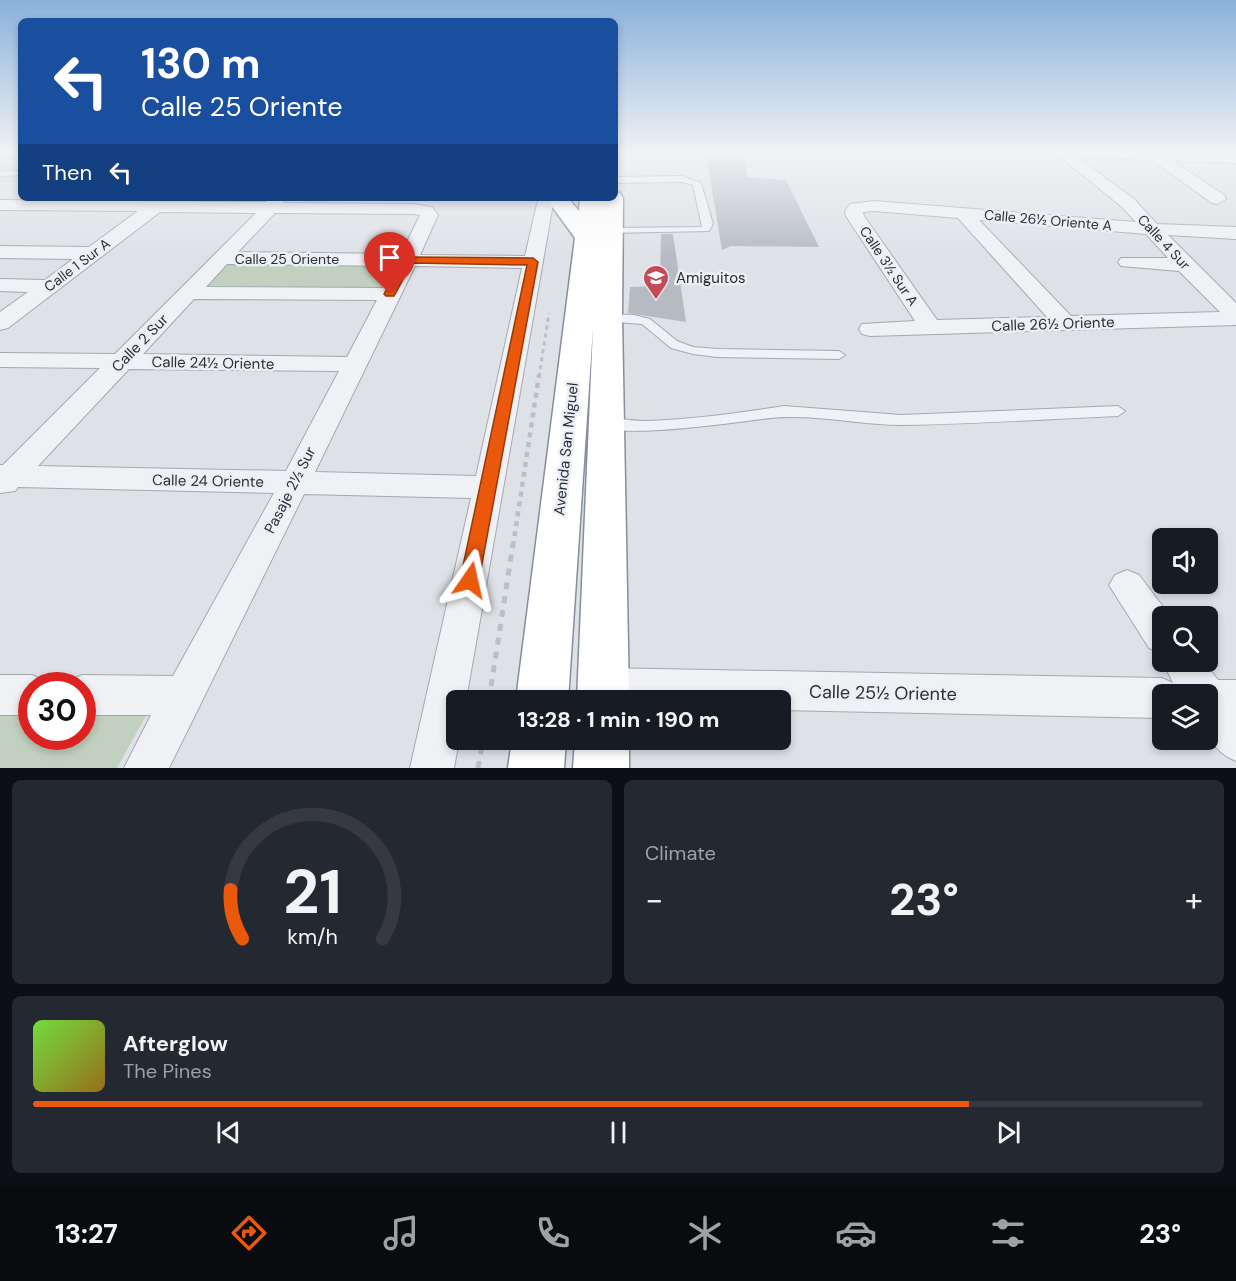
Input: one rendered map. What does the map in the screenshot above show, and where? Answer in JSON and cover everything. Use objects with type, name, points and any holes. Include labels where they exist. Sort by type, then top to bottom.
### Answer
[{"type":"highway","points":[[551,201],[604,222]]},
{"type":"highway","name":"Avenida San Miguel","points":[[593,201],[604,222],[608,318],[603,690]]},
{"type":"highway","name":"Avenida San Miguel","points":[[543,690],[604,222]]},
{"type":"highway","points":[[536,768],[538,750]]},
{"type":"highway","name":"Avenida San Miguel","points":[[602,750],[602,768]]},
{"type":"street","name":"Calle 4 Sur","points":[[1107,187],[1128,203],[1236,316]]},
{"type":"street","points":[[1200,187],[1218,199]]},
{"type":"street","points":[[2,206],[18,198]]},
{"type":"street","points":[[432,768],[533,262],[551,201]]},
{"type":"street","points":[[2,206],[155,207],[275,203]]},
{"type":"street","name":"Pasaje 2½ Sur","points":[[146,768],[295,482],[429,215],[426,211],[414,209],[275,203]]},
{"type":"street","name":"Calle 2 Sur","points":[[4,480],[275,203]]},
{"type":"street","name":"Calle 26½ Oriente A","points":[[860,207],[874,206],[1152,229],[1236,233]]},
{"type":"street","name":"Calle 1 Sur A","points":[[0,323],[155,207]]},
{"type":"street","name":"Calle 3½ Sur A","points":[[860,207],[854,211],[855,216],[930,327]]},
{"type":"street","points":[[963,213],[1065,323]]},
{"type":"street","points":[[0,252],[93,253]]},
{"type":"street","name":"Calle 25 Oriente","points":[[222,258],[533,262]]},
{"type":"street","points":[[1128,262],[1185,265]]},
{"type":"street","points":[[0,285],[49,286]]},
{"type":"street","points":[[189,292],[390,294]]},
{"type":"street","name":"Calle 26½ Oriente","points":[[870,329],[1236,316]]},
{"type":"street","name":"Calle 24½ Oriente","points":[[0,360],[355,364]]},
{"type":"street","name":"Calle 24 Oriente","points":[[4,480],[295,482],[488,487]]},
{"type":"street","points":[[1127,585],[1152,621]]},
{"type":"street","points":[[0,695],[18,695]]},
{"type":"street","points":[[96,695],[183,696]]},
{"type":"street","name":"Calle 25½ Oriente","points":[[791,705],[1152,698]]},
{"type":"street","points":[[1218,700],[1236,700]]},
{"type":"street","points":[[1218,714],[1236,740]]},
{"type":"lane","points":[[604,222],[706,229],[708,224],[698,187]]},
{"type":"lane","points":[[608,318],[643,320],[669,342],[698,351],[839,355]]},
{"type":"lane","points":[[607,425],[644,426],[717,421],[784,411],[901,420],[1118,411]]},
{"type":"path","points":[[491,690],[550,306]]},
{"type":"path","points":[[478,768],[481,750]]},
{"type":"green space","points":[[225,263],[395,265],[382,288],[203,287]]},
{"type":"green space","points":[[0,713],[18,714],[18,750],[96,750],[96,714],[147,714],[117,768],[0,768]]},
{"type":"building","points":[[711,187],[789,187],[819,247],[731,246],[722,250]]},
{"type":"building","name":"Amiguitos","points":[[661,234],[673,234],[686,322],[628,313],[630,287],[660,286]]},
{"type":"place","name":"Amiguitos","points":[[656,301]]},
{"type":"route","points":[[390,294],[408,260],[533,262],[470,580]]}]
